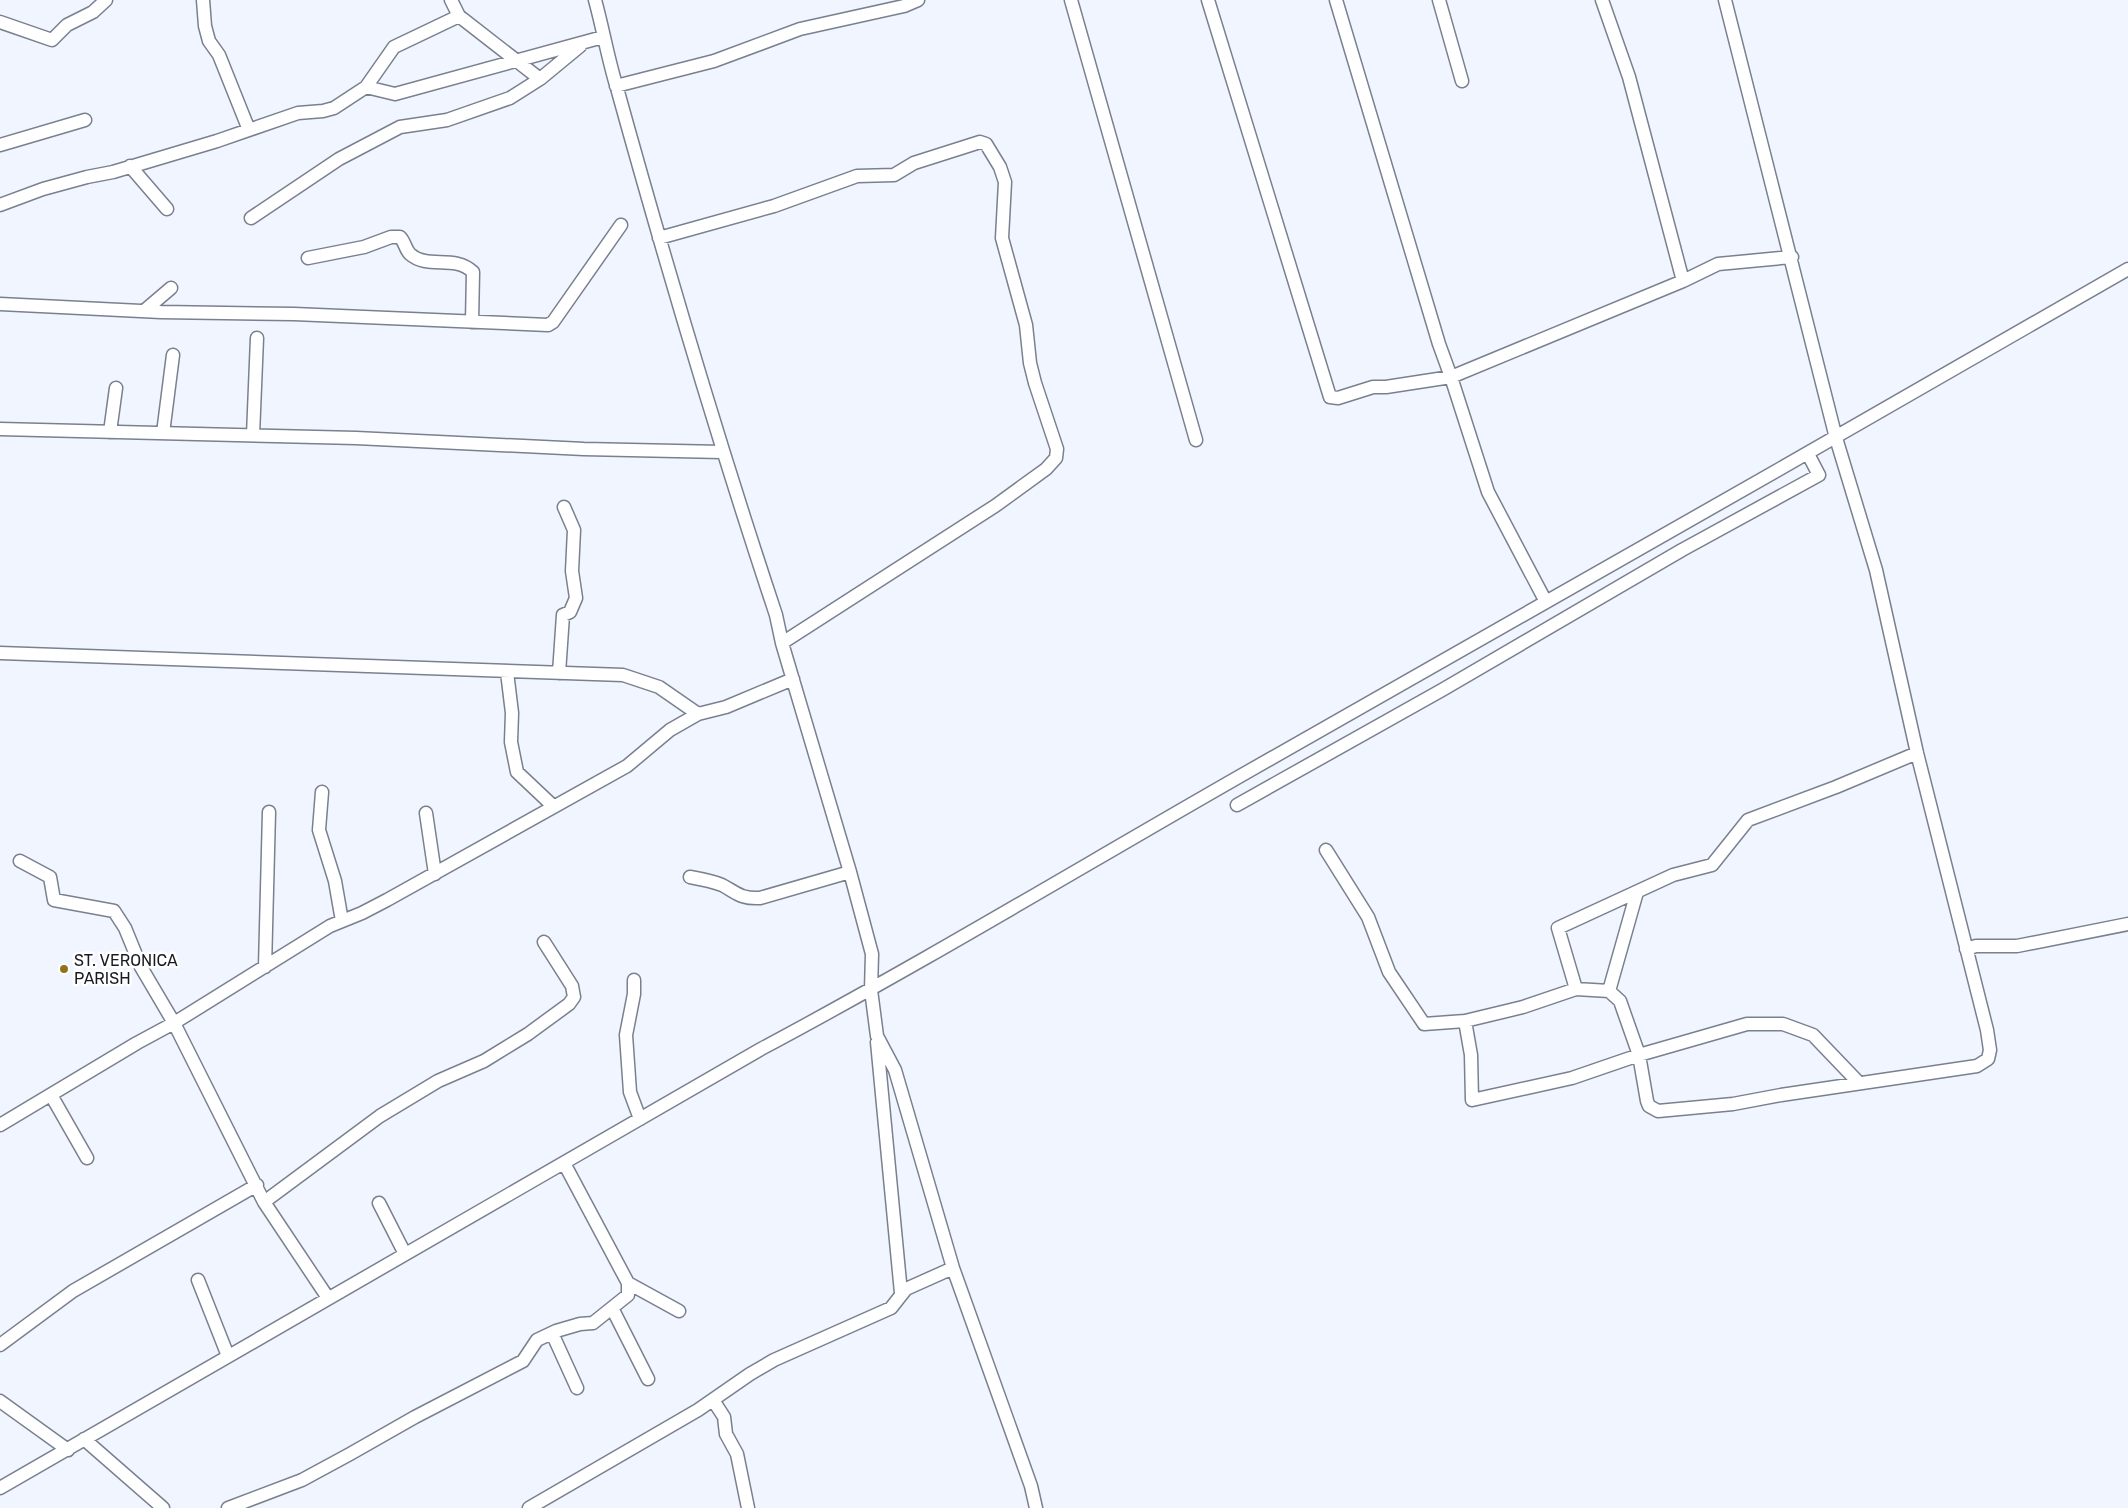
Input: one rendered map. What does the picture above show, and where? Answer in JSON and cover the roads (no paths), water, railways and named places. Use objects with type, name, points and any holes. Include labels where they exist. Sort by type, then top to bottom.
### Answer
[{"type":"street","points":[[0,22],[52,40],[67,25],[93,12],[106,0]]},
{"type":"street","points":[[203,0],[204,19],[209,41],[219,56],[249,130]]},
{"type":"street","points":[[451,0],[459,16],[540,79]]},
{"type":"street","points":[[595,0],[616,86],[659,238],[722,452],[776,615],[782,643],[850,872],[872,954],[871,990],[901,1293]]},
{"type":"street","points":[[616,86],[714,61],[800,29],[904,6],[918,0]]},
{"type":"street","points":[[1071,0],[1196,440]]},
{"type":"street","points":[[1208,0],[1330,397],[1338,398],[1374,387],[1386,387],[1451,376],[1683,281],[1718,264],[1792,257]]},
{"type":"street","points":[[1336,0],[1439,344],[1488,492],[1546,602]]},
{"type":"street","points":[[1439,0],[1462,81]]},
{"type":"street","points":[[1602,0],[1629,76],[1683,281]]},
{"type":"street","points":[[1326,850],[1368,918],[1389,972],[1424,1024],[1466,1021],[1523,1007],[1576,990],[1609,990],[1620,1001],[1639,1055],[1649,1106],[1662,1112],[1733,1104],[1781,1095],[1977,1066],[1988,1058],[1990,1050],[1987,1030],[1917,753],[1876,570],[1836,438],[1726,0]]},
{"type":"street","points":[[0,205],[43,189],[130,166],[298,113],[334,108],[366,87],[394,47],[459,16]]},
{"type":"street","points":[[366,87],[395,94],[603,37]]},
{"type":"street","points":[[251,218],[339,159],[400,127],[447,120],[510,98],[540,79],[584,43]]},
{"type":"street","points":[[0,145],[85,120]]},
{"type":"street","points":[[659,238],[774,206],[857,176],[894,175],[914,163],[980,142],[986,144],[1003,174],[1005,182],[1002,238],[1026,324],[1030,363],[1035,383],[1057,448],[1056,458],[1046,469],[995,506],[782,643]]},
{"type":"street","points":[[130,166],[167,209]]},
{"type":"street","points":[[0,304],[548,325],[553,322],[621,225]]},
{"type":"street","points":[[308,258],[364,248],[391,237],[400,237],[409,253],[415,257],[430,262],[458,262],[466,265],[473,272],[472,322]]},
{"type":"street","points":[[0,1488],[761,1049],[871,990],[1159,822],[1808,454],[2128,269]]},
{"type":"street","points":[[144,311],[171,288]]},
{"type":"street","points":[[253,435],[257,338]]},
{"type":"street","points":[[163,433],[174,355]]},
{"type":"street","points":[[110,432],[116,388]]},
{"type":"street","points":[[0,429],[366,438],[584,449],[722,452]]},
{"type":"street","points":[[1237,805],[1450,685],[1682,550],[1819,475],[1808,454]]},
{"type":"street","points":[[560,673],[563,615],[570,612],[576,598],[572,571],[574,530],[564,508]]},
{"type":"street","points":[[0,653],[623,675],[659,687],[698,714]]},
{"type":"street","points":[[507,672],[512,713],[512,742],[517,772],[553,806]]},
{"type":"street","points":[[0,1125],[174,1023],[330,926],[362,913],[435,874],[553,806],[628,766],[670,730],[698,714],[726,707],[793,679]]},
{"type":"street","points":[[1576,990],[1558,928],[1673,875],[1712,865],[1748,820],[1836,787],[1917,753]]},
{"type":"street","points":[[322,792],[319,830],[335,880],[342,921]]},
{"type":"street","points":[[265,967],[269,812]]},
{"type":"street","points":[[426,813],[435,874]]},
{"type":"street","points":[[20,861],[50,877],[54,900],[114,911],[125,928],[141,967],[174,1023],[264,1202],[328,1298]]},
{"type":"street","points":[[690,877],[720,884],[742,897],[750,899],[760,898],[850,872]]},
{"type":"street","points":[[1609,990],[1637,892]]},
{"type":"street","points":[[1966,949],[1976,946],[2016,946],[2128,924]]},
{"type":"street","points":[[264,1202],[380,1116],[438,1081],[484,1060],[528,1034],[569,1004],[574,997],[572,986],[544,942]]},
{"type":"street","points":[[634,980],[634,994],[626,1035],[630,1092],[640,1119]]},
{"type":"street","points":[[1466,1021],[1471,1056],[1472,1100],[1572,1078],[1639,1055],[1747,1024],[1783,1024],[1813,1035],[1859,1083]]},
{"type":"street","points":[[877,1036],[895,1070],[953,1268],[1031,1486],[1036,1508]]},
{"type":"street","points":[[51,1095],[88,1158]]},
{"type":"street","points":[[228,1508],[302,1480],[415,1417],[523,1362],[537,1340],[580,1324],[593,1323],[628,1296],[628,1283],[564,1162]]},
{"type":"street","points":[[0,1345],[73,1292],[257,1185]]},
{"type":"street","points":[[379,1203],[405,1254]]},
{"type":"street","points":[[529,1508],[713,1400],[774,1360],[891,1308],[906,1289],[953,1268]]},
{"type":"street","points":[[198,1280],[228,1356]]},
{"type":"street","points":[[628,1283],[679,1311]]},
{"type":"street","points":[[612,1308],[648,1379]]},
{"type":"street","points":[[552,1333],[577,1388]]},
{"type":"street","points":[[713,1400],[724,1416],[726,1434],[736,1454],[748,1508]]},
{"type":"street","points":[[0,1401],[68,1450]]},
{"type":"street","points":[[84,1439],[137,1487],[164,1508]]},
{"type":"place","name":"ST. VERONICA PARISH","points":[[64,969]]}]
